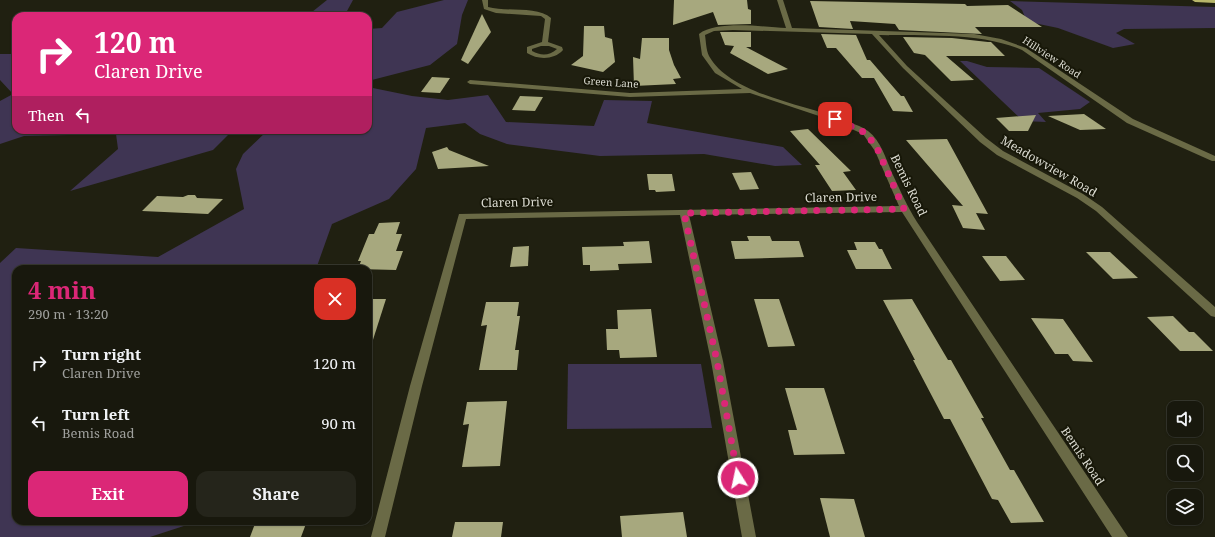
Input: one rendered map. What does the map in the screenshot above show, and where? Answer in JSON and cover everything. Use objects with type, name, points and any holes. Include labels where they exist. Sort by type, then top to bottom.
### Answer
[{"type":"main road","points":[[1195,0],[1215,1]]},
{"type":"street","points":[[485,0],[486,8],[496,11],[542,14],[548,18],[545,44]]},
{"type":"street","points":[[780,0],[789,29]]},
{"type":"street","name":"Bemis Road","points":[[789,29],[713,29],[702,34],[701,44],[706,59],[720,75],[750,91],[844,122],[866,133],[877,148],[904,209],[967,308],[1121,537]]},
{"type":"street","name":"Hillview Road","points":[[789,29],[875,34],[974,36],[995,38],[1009,42],[1024,49],[1130,121],[1215,159]]},
{"type":"street","name":"Meadowview Road","points":[[875,34],[905,67],[1000,154],[1059,184],[1099,209],[1215,313]]},
{"type":"street","name":"Green Lane","points":[[470,82],[630,95],[750,91]]},
{"type":"street","name":"Claren Drive","points":[[378,537],[416,386],[462,216],[904,209]]},
{"type":"street","points":[[684,213],[717,361],[749,537]]},
{"type":"shaded area","points":[[327,0],[353,0],[347,11],[345,12],[312,12]]},
{"type":"shaded area","points":[[444,0],[468,0],[462,15],[457,44],[430,65],[372,80],[372,29],[382,28],[397,12]]},
{"type":"shaded area","points":[[1010,1],[1215,7],[1215,28],[1124,29],[1116,33],[1135,44],[1113,48],[1058,28],[1034,23],[1025,17],[1022,10]]},
{"type":"shaded area","points":[[0,54],[12,54],[12,93],[0,80]]},
{"type":"shaded area","points":[[960,61],[967,61],[987,67],[1039,68],[1090,102],[1080,109],[1038,113],[1046,122],[1023,121]]},
{"type":"shaded area","points":[[372,88],[412,96],[448,100],[488,95],[506,122],[594,126],[604,100],[652,101],[647,123],[783,147],[802,165],[775,166],[704,154],[600,156],[507,144],[480,134],[465,123],[426,128],[416,169],[389,199],[332,224],[317,265],[12,265],[12,525],[187,525],[150,537],[0,537],[0,263],[16,248],[158,257],[244,209],[236,169],[243,154],[264,134],[372,134]]},
{"type":"shaded area","points":[[12,95],[12,134],[116,134],[24,136],[0,144],[0,101]]},
{"type":"shaded area","points":[[116,134],[229,134],[213,150],[70,191],[118,149]]},
{"type":"shaded area","points":[[568,364],[701,364],[712,428],[567,429]]},
{"type":"building","points":[[674,0],[747,0],[748,9],[751,10],[751,24],[718,25],[713,12],[673,25]]},
{"type":"building","points":[[810,1],[965,4],[967,6],[1008,5],[1042,27],[975,27],[982,34],[899,30],[895,24],[850,21],[853,29],[819,27]]},
{"type":"building","points":[[482,14],[491,32],[468,64],[461,60]]},
{"type":"building","points":[[584,26],[604,26],[605,37],[612,39],[615,62],[603,72],[571,65],[583,56]]},
{"type":"building","points":[[720,32],[751,32],[751,47],[746,47],[788,69],[768,74],[730,53],[734,46],[725,45]]},
{"type":"building","points":[[821,34],[856,35],[867,60],[870,60],[901,96],[904,96],[913,112],[893,111],[874,78],[862,78],[836,48],[827,48]]},
{"type":"building","points":[[903,37],[952,38],[991,42],[1005,56],[946,56],[974,80],[951,81],[925,55],[914,53]]},
{"type":"building","points":[[642,38],[669,38],[669,50],[674,65],[681,78],[673,79],[676,84],[634,86],[633,57],[640,59]]},
{"type":"building","points":[[432,77],[450,78],[440,93],[421,92]]},
{"type":"building","points":[[520,96],[543,97],[535,111],[512,110]]},
{"type":"building","points":[[1084,114],[1106,129],[1080,130],[1048,116]]},
{"type":"building","points":[[1036,115],[1028,131],[1009,131],[996,118]]},
{"type":"building","points":[[808,129],[851,171],[843,172],[856,190],[832,191],[815,165],[820,165],[790,131]]},
{"type":"building","points":[[947,139],[988,214],[976,213],[985,230],[963,228],[952,205],[963,206],[906,140]]},
{"type":"building","points":[[447,147],[449,150],[489,166],[438,169],[432,152]]},
{"type":"building","points":[[751,172],[759,189],[740,190],[732,173]]},
{"type":"building","points":[[647,174],[672,174],[675,191],[656,192],[655,190],[649,190]]},
{"type":"building","points":[[195,195],[197,198],[223,199],[208,214],[142,211],[157,196],[183,197]]},
{"type":"building","points":[[400,222],[396,234],[402,234],[396,251],[403,251],[396,270],[372,269],[372,265],[360,265],[361,261],[358,261],[369,234],[374,234],[379,223]]},
{"type":"building","points":[[747,236],[770,236],[772,241],[799,241],[804,257],[735,259],[731,241],[749,241]]},
{"type":"building","points":[[649,241],[652,263],[618,264],[619,270],[590,271],[590,265],[583,265],[582,247],[624,246],[623,242]]},
{"type":"building","points":[[854,242],[875,242],[879,249],[882,249],[892,269],[856,269],[847,250],[857,250]]},
{"type":"building","points":[[529,246],[528,266],[510,267],[513,247]]},
{"type":"building","points":[[1086,252],[1110,252],[1138,278],[1113,279]]},
{"type":"building","points":[[982,256],[1006,256],[1025,280],[1000,281]]},
{"type":"building","points":[[372,299],[386,299],[372,343]]},
{"type":"building","points":[[754,299],[779,299],[795,346],[768,347]]},
{"type":"building","points":[[912,299],[948,360],[951,360],[984,418],[981,418],[1010,470],[1014,470],[1044,522],[1011,523],[998,500],[992,499],[950,419],[944,419],[883,300]]},
{"type":"building","points":[[486,302],[519,302],[517,316],[520,316],[515,350],[519,350],[517,370],[479,370],[487,325],[481,326]]},
{"type":"building","points":[[651,309],[657,357],[620,358],[619,350],[607,350],[606,329],[618,329],[617,310]]},
{"type":"building","points":[[1173,316],[1189,332],[1194,332],[1213,351],[1180,351],[1147,317]]},
{"type":"building","points":[[1031,318],[1063,319],[1093,362],[1073,361],[1068,354],[1055,354]]},
{"type":"building","points":[[785,388],[824,388],[845,454],[794,455],[788,430],[797,430]]},
{"type":"building","points":[[507,401],[500,466],[462,467],[469,424],[463,425],[467,402]]},
{"type":"building","points":[[820,498],[854,499],[865,537],[830,537]]},
{"type":"building","points":[[683,512],[687,537],[622,537],[620,516]]},
{"type":"building","points":[[455,522],[503,522],[501,537],[452,537]]},
{"type":"building","points":[[254,525],[306,525],[301,537],[250,537]]},
{"type":"route","points":[[738,478],[717,361],[684,213],[904,209],[877,148],[866,133],[835,119]]}]
